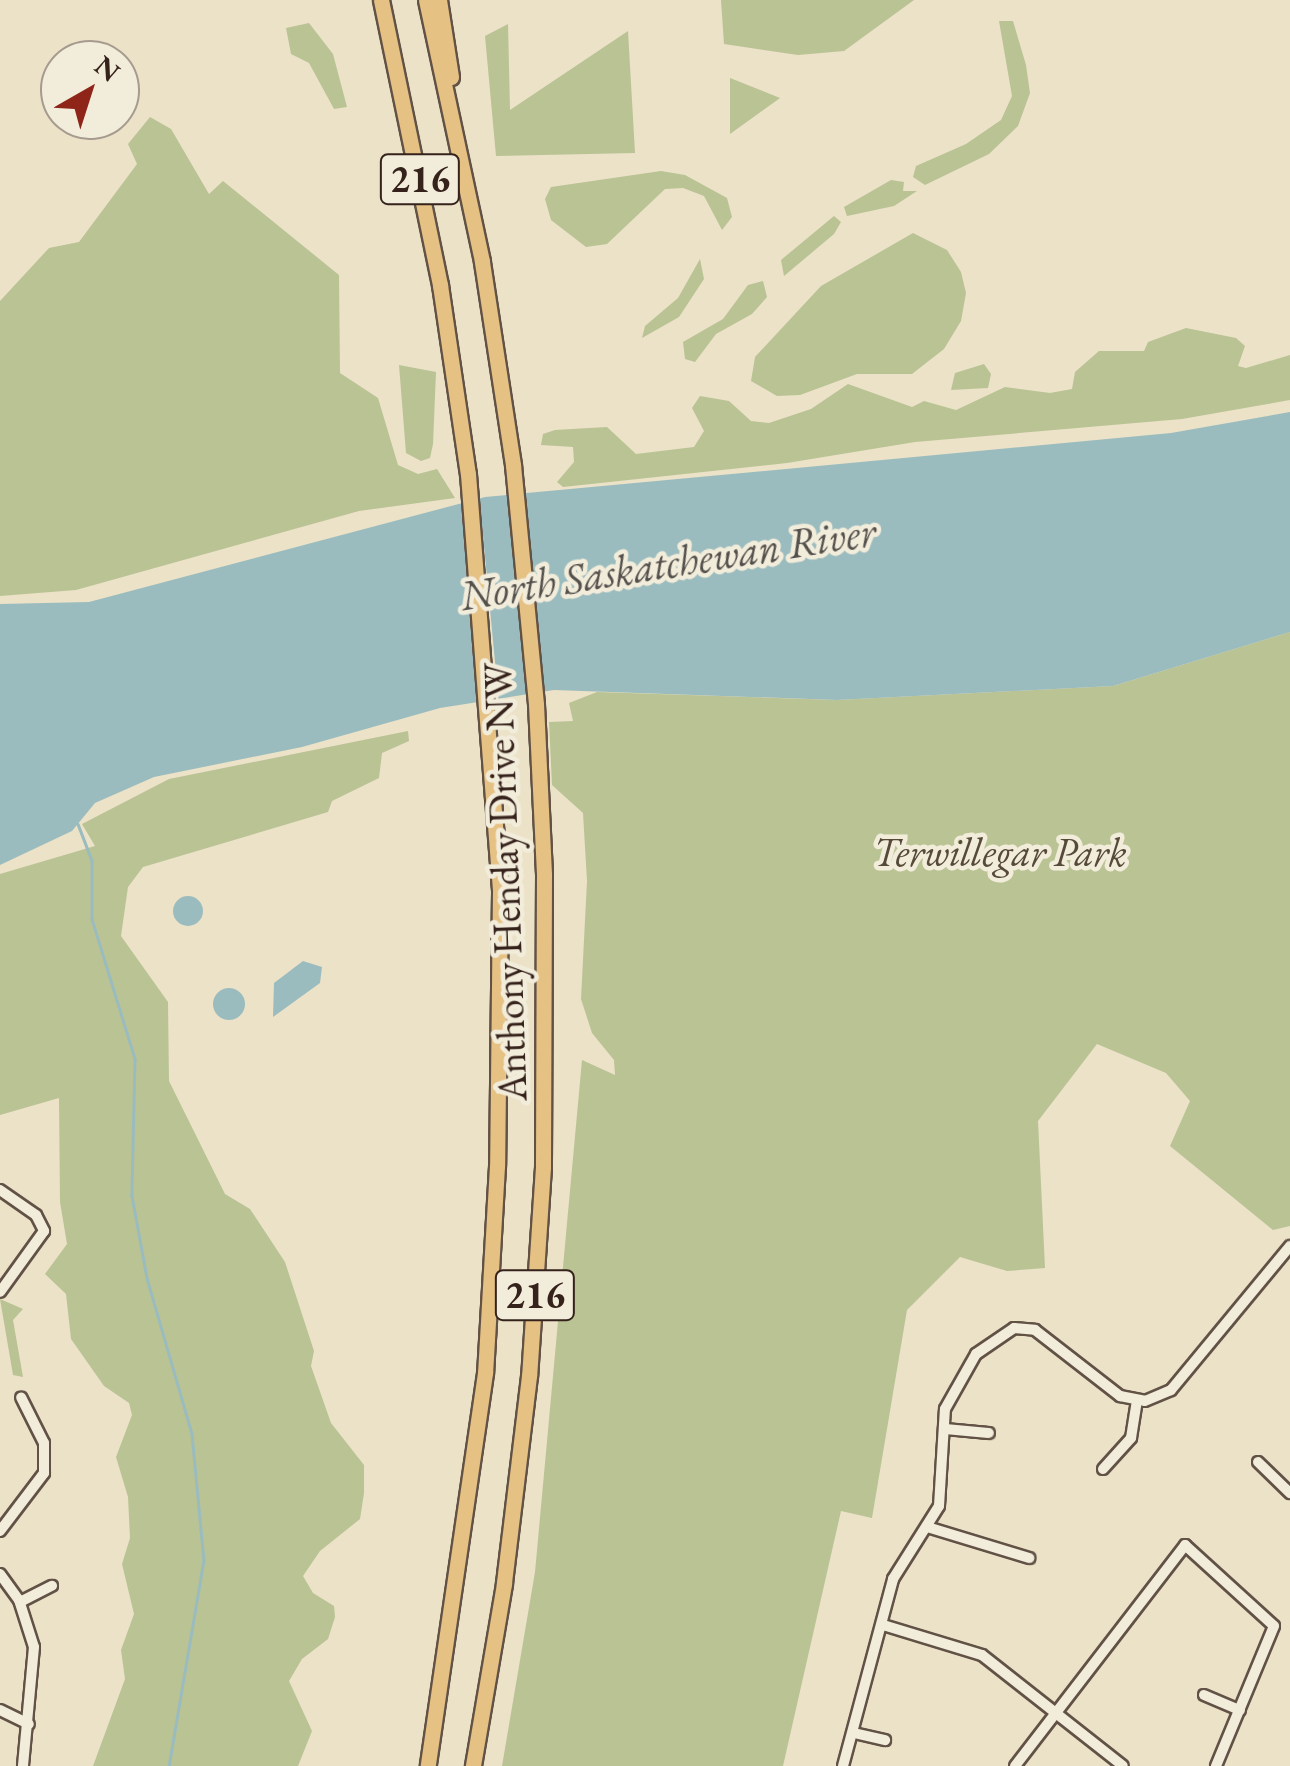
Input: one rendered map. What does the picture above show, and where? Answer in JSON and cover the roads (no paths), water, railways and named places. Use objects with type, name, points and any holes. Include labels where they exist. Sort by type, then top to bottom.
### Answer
[{"type":"highway","name":"Anthony Henday Drive NW","points":[[381,0],[451,360],[482,595],[497,827],[501,1040],[485,1374],[428,1766]]},
{"type":"highway","name":"Anthony Henday Drive NW","points":[[426,0],[454,126],[496,356],[526,586],[543,820],[546,1016],[536,1287],[517,1488],[473,1766]]},
{"type":"highway","points":[[438,0],[454,126]]},
{"type":"street","points":[[0,1190],[42,1226],[43,1238],[0,1292]]},
{"type":"street","points":[[843,1766],[897,1569],[938,1506],[945,1409],[961,1373],[1014,1328],[1035,1330],[1104,1386],[1138,1402],[1172,1390],[1290,1246]]},
{"type":"street","points":[[0,1531],[44,1473],[44,1443],[21,1397]]},
{"type":"street","points":[[1102,1469],[1131,1438],[1138,1402]]},
{"type":"street","points":[[946,1430],[989,1433]]},
{"type":"street","points":[[1258,1462],[1290,1493]]},
{"type":"street","points":[[928,1526],[1028,1558]]},
{"type":"street","points":[[1015,1766],[1185,1544],[1274,1626],[1216,1766]]},
{"type":"street","points":[[0,1574],[20,1602],[34,1647],[22,1766]]},
{"type":"street","points":[[20,1602],[52,1586]]},
{"type":"street","points":[[883,1625],[972,1650],[1123,1766]]},
{"type":"street","points":[[1204,1695],[1240,1710]]},
{"type":"street","points":[[0,1710],[29,1724]]},
{"type":"street","points":[[854,1733],[885,1740]]},
{"type":"water","name":"North Saskatchewan River","points":[[1290,412],[1290,632],[1113,686],[837,700],[554,690],[440,708],[302,747],[154,777],[95,803],[72,831],[0,865],[0,604],[89,602],[485,497],[1171,433]]},
{"type":"water","points":[[188,896],[199,900],[203,911],[199,922],[188,926],[177,922],[173,911],[177,900]]},
{"type":"water","points":[[303,961],[322,967],[320,983],[273,1017],[274,983]]},
{"type":"water","points":[[229,988],[241,992],[245,1004],[241,1016],[229,1020],[217,1016],[213,1004],[217,992]]},
{"type":"waterway","points":[[78,824],[92,861],[92,919],[135,1059],[132,1196],[147,1278],[192,1434],[204,1560],[169,1766]]},
{"type":"park label","name":"Terwillegar Park","points":[[1000,852]]}]
